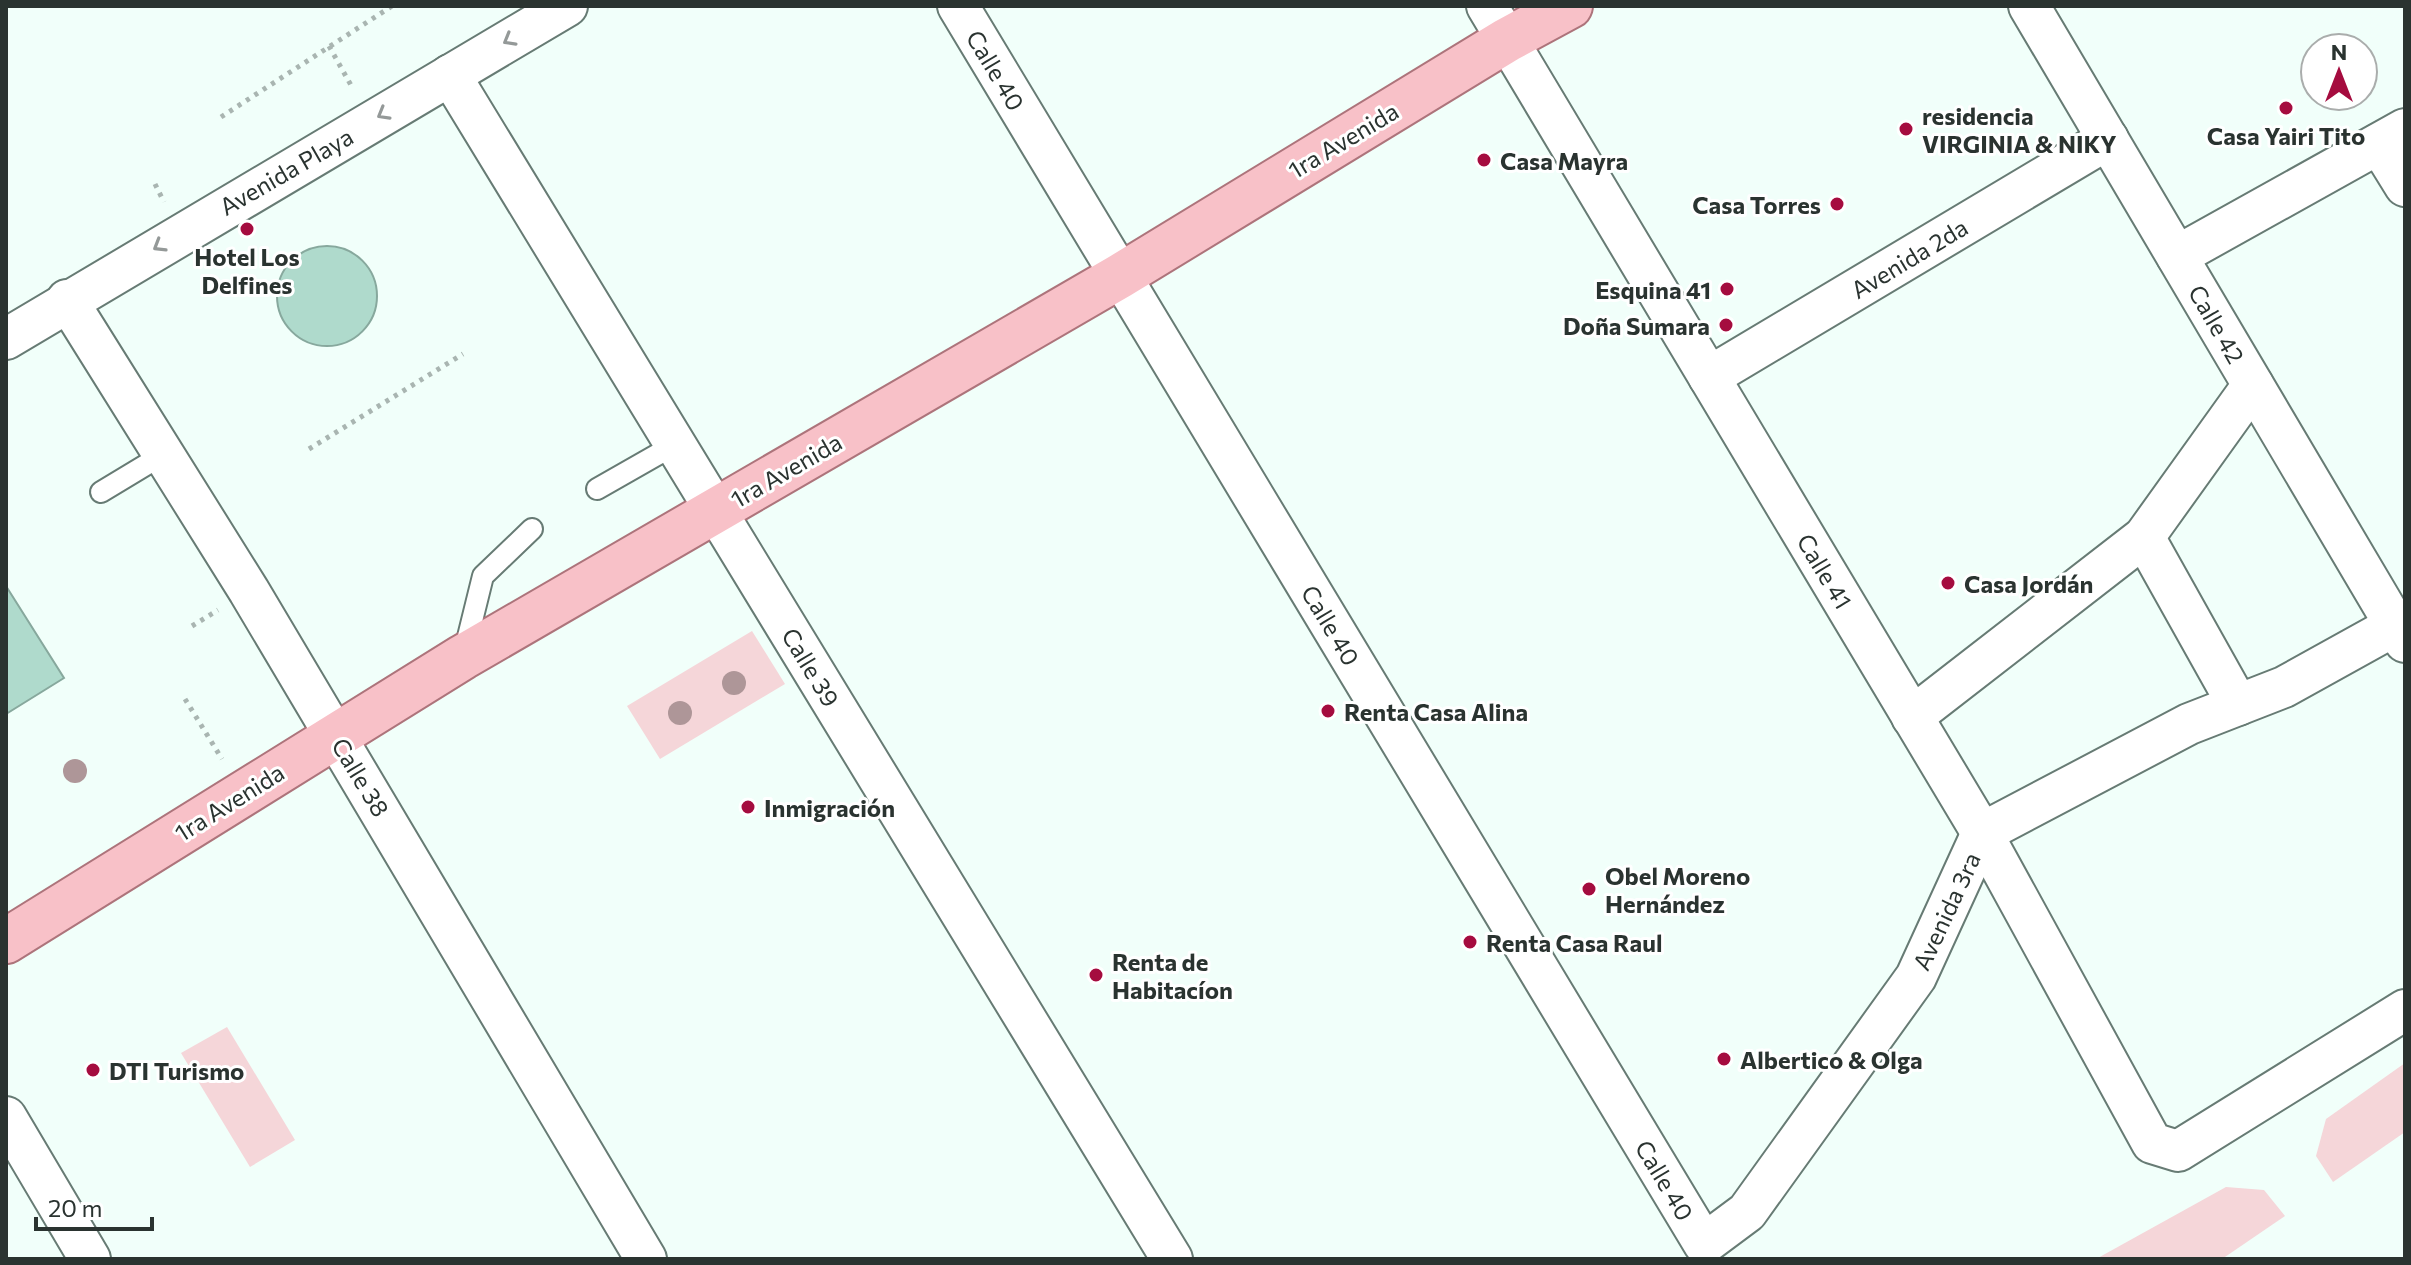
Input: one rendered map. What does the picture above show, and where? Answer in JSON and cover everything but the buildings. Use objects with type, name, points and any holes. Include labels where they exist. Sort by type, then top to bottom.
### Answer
[{"type":"main road","name":"1ra Avenida","points":[[6,941],[463,657],[1120,276],[1497,23],[1570,6]]},
{"type":"street","name":"Avenida Playa","points":[[6,339],[67,300],[567,6]]},
{"type":"street","name":"Calle 40","points":[[958,6],[1704,1244]]},
{"type":"street","name":"Calle 42","points":[[2029,6],[2253,385],[2402,629]]},
{"type":"street","name":"Calle 41","points":[[1497,23],[1982,833],[2152,1143],[2178,1151],[2405,1010]]},
{"type":"street","name":"Calle 39","points":[[450,75],[1172,1259]]},
{"type":"street","points":[[2177,256],[2392,136],[2405,186]]},
{"type":"street","name":"Avenida 2da","points":[[1709,377],[2108,139]]},
{"type":"street","name":"Calle 38","points":[[67,300],[336,734],[646,1259]]},
{"type":"street","points":[[1912,717],[2144,537],[2253,385]]},
{"type":"street","points":[[2144,537],[2238,705]]},
{"type":"street","name":"Avenida 3ra","points":[[1704,1244],[1747,1212],[1916,977],[1982,833],[2189,724],[2284,687],[2402,629]]},
{"type":"street","points":[[6,1117],[90,1259]]},
{"type":"lane","points":[[597,489],[676,444]]},
{"type":"lane","points":[[101,492],[164,454]]},
{"type":"lane","points":[[463,657],[483,576],[532,529]]},
{"type":"path","points":[[221,117],[392,6]]},
{"type":"path","points":[[329,46],[372,121]]},
{"type":"path","points":[[309,449],[463,354]]},
{"type":"path","points":[[185,699],[244,793]]},
{"type":"shaded area","points":[[327,246],[355,254],[369,268],[377,296],[369,324],[355,338],[327,346],[299,338],[285,324],[277,296],[285,268],[299,254]]},
{"type":"shaded area","points":[[6,586],[64,678],[6,714]]},
{"type":"shaded area","points":[[752,631],[785,684],[660,759],[627,706]]},
{"type":"shaded area","points":[[227,1027],[295,1140],[250,1167],[181,1053]]},
{"type":"shaded area","points":[[2405,1063],[2405,1132],[2333,1182],[2316,1156],[2326,1119]]},
{"type":"shaded area","points":[[2226,1187],[2264,1190],[2285,1216],[2222,1259],[2096,1259]]},
{"type":"place","name":"Casa Yairi Tito","points":[[2286,108]]},
{"type":"place","name":"residencia VIRGINIA & NIKY","points":[[1906,129]]},
{"type":"place","name":"Casa Mayra","points":[[1484,160]]},
{"type":"place","name":"Casa Torres","points":[[1837,204]]},
{"type":"place","name":"Hotel Los Delfines","points":[[247,229]]},
{"type":"place","name":"Esquina 41","points":[[1727,289]]},
{"type":"place","name":"Doña Sumara","points":[[1726,325]]},
{"type":"place","name":"Casa Jordán","points":[[1948,583]]},
{"type":"place","name":"Renta Casa Alina","points":[[1328,711]]},
{"type":"place","name":"Inmigración","points":[[748,807]]},
{"type":"place","name":"Obel Moreno Hernández","points":[[1589,889]]},
{"type":"place","name":"Renta Casa Raul","points":[[1470,942]]},
{"type":"place","name":"Renta de Habitacíon","points":[[1096,975]]},
{"type":"place","name":"Albertico & Olga","points":[[1724,1059]]},
{"type":"place","name":"DTI Turismo","points":[[93,1070]]}]
